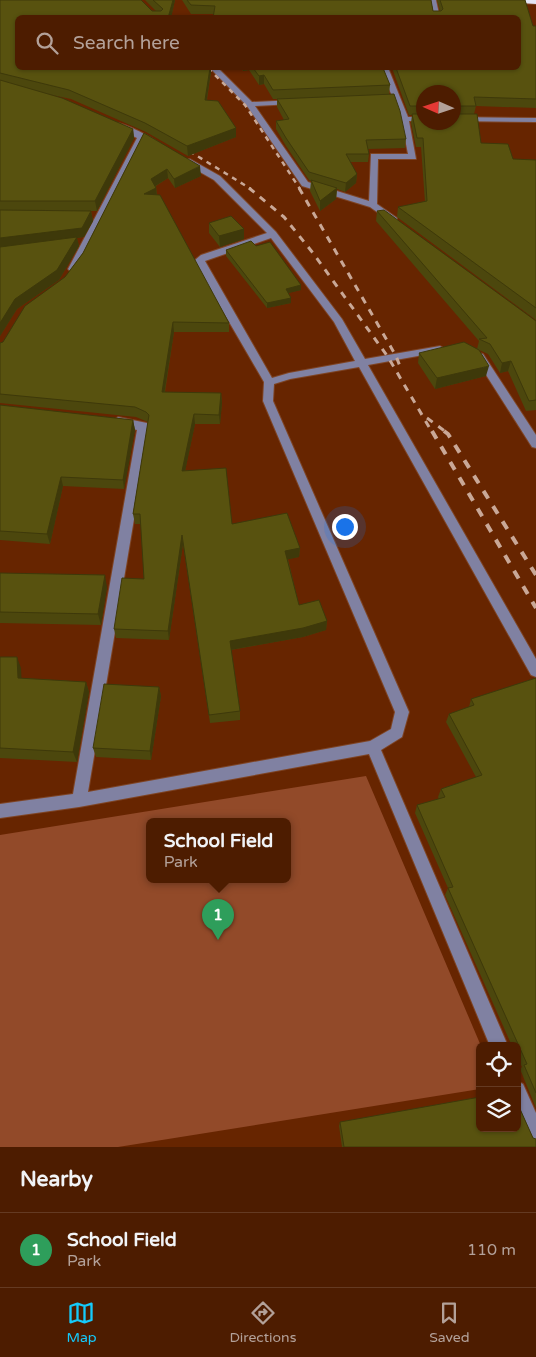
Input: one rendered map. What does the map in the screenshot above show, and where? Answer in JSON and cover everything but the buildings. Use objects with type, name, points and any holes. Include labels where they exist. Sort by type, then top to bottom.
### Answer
[{"type":"highway","points":[[504,0],[536,2]]},
{"type":"street","points":[[433,0],[436,15]]},
{"type":"street","points":[[216,70],[250,104],[304,184],[373,205],[404,228]]},
{"type":"street","points":[[373,205],[374,156],[413,157],[405,119],[385,70]]},
{"type":"street","points":[[368,99],[397,98]]},
{"type":"street","points":[[250,104],[299,102]]},
{"type":"street","points":[[405,119],[416,119]]},
{"type":"street","points":[[461,119],[536,120]]},
{"type":"street","points":[[108,121],[142,136],[217,178],[273,234],[338,321],[536,671]]},
{"type":"street","points":[[68,276],[78,262],[84,242],[97,216],[142,136]]},
{"type":"street","points":[[0,811],[78,800],[372,747],[397,733],[402,712],[268,401],[269,382],[200,265],[200,260],[204,257],[273,234]]},
{"type":"street","points":[[269,382],[289,376],[362,362],[450,348]]},
{"type":"street","points":[[470,350],[482,357],[536,444]]},
{"type":"street","points":[[78,800],[143,430],[142,426],[136,424],[107,420]]},
{"type":"street","points":[[372,747],[497,1042]]},
{"type":"street","points":[[521,1099],[536,1134]]},
{"type":"shaded area","points":[[366,776],[479,1042],[476,1042],[476,1090],[118,1147],[0,1147],[0,835]]},
{"type":"railway","points":[[210,70],[245,105],[300,189]]},
{"type":"railway","points":[[181,146],[251,189]]},
{"type":"railway","points":[[249,188],[284,217],[313,253],[388,357],[432,432]]},
{"type":"railway","points":[[299,188],[396,356],[401,369]]},
{"type":"railway","points":[[427,418],[446,432]]},
{"type":"railway","points":[[432,431],[536,608]]},
{"type":"railway","points":[[444,431],[448,434],[536,575]]},
{"type":"place","name":"School Field","points":[[218,940]]}]
